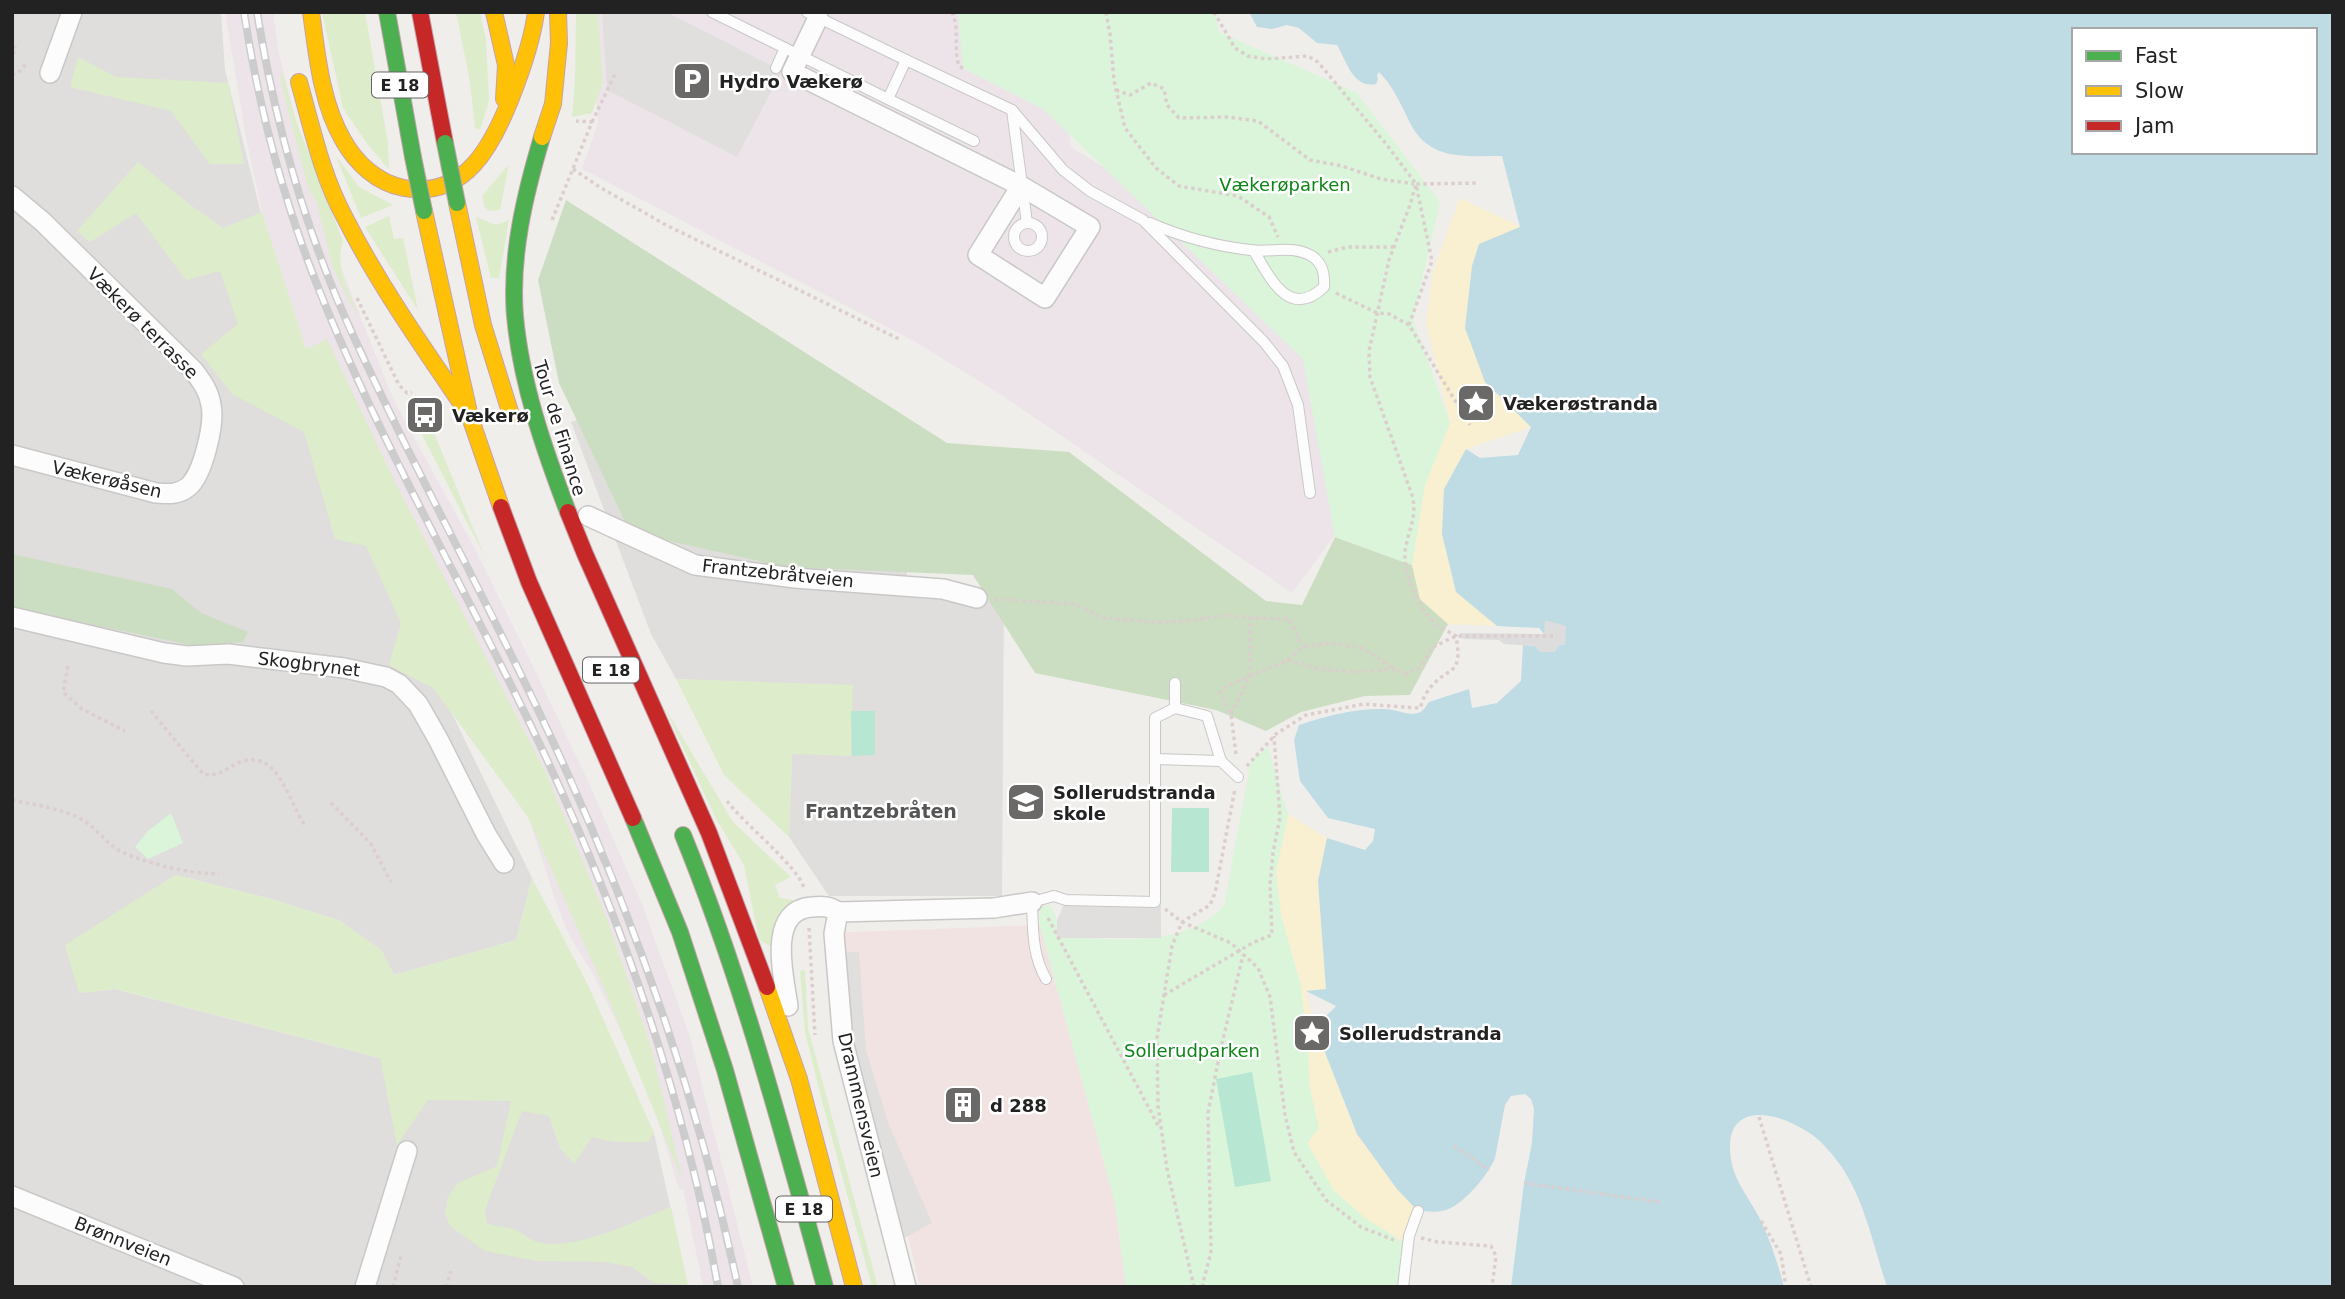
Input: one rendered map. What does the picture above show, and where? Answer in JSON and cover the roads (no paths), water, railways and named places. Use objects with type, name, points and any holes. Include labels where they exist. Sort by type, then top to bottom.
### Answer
[{"type":"highway","points":[[311,12],[319,63],[330,105],[350,153],[380,179],[402,188],[415,189],[431,188],[461,177],[493,142],[528,57],[536,12]]},
{"type":"highway","name":"E 18","points":[[387,12],[424,211],[470,417],[482,456],[529,582],[612,767],[680,932],[725,1070],[786,1287]]},
{"type":"highway","name":"E 18","points":[[420,12],[483,326],[514,427]]},
{"type":"highway","points":[[494,12],[506,65],[503,121]]},
{"type":"highway","points":[[558,12],[559,43],[553,104],[523,212],[515,267],[515,314],[524,377],[554,475],[585,554],[709,833],[749,935],[799,1079],[854,1287]]},
{"type":"highway","points":[[296,67],[320,159],[344,217],[411,330],[470,417]]},
{"type":"highway","name":"E 18","points":[[678,824],[714,916],[760,1051],[825,1287]]},
{"type":"street","points":[[50,73],[72,12]]},
{"type":"street","points":[[812,15],[792,52],[792,72],[1021,186],[1090,228],[1045,298],[978,255],[1021,186]]},
{"type":"street","name":"Vækerø terrasse","points":[[12,196],[43,222],[194,371],[204,385],[212,405],[212,418],[197,476]]},
{"type":"street","name":"Vækerøåsen","points":[[12,455],[156,493],[180,492],[197,476]]},
{"type":"street","name":"Frantzebråtveien","points":[[588,516],[695,565],[795,578],[943,589],[977,598]]},
{"type":"street","name":"Skogbrynet","points":[[12,617],[164,653],[187,656],[228,654],[344,668],[386,677],[399,684],[418,704],[504,863]]},
{"type":"street","points":[[799,1079],[780,952],[782,932],[798,912],[807,907],[831,907],[838,912],[994,908],[1035,901]]},
{"type":"street","name":"Drammensveien","points":[[838,912],[834,934],[843,1041],[906,1287]]},
{"type":"street","points":[[365,1287],[407,1151]]},
{"type":"street","name":"Brønnveien","points":[[12,1196],[234,1287]]},
{"type":"lane","points":[[712,12],[974,141]]},
{"type":"lane","points":[[812,15],[1012,110],[1063,170],[1090,191],[1143,220],[1200,240],[1254,251],[1294,249],[1312,256],[1325,273],[1324,287],[1314,296],[1299,299],[1283,295],[1270,280],[1254,251]]},
{"type":"lane","points":[[776,68],[792,52]]},
{"type":"lane","points":[[888,99],[906,60]]},
{"type":"lane","points":[[1012,110],[1027,223]]},
{"type":"lane","points":[[1143,220],[1255,332],[1283,366],[1298,405],[1310,493]]},
{"type":"lane","points":[[1175,683],[1175,708]]},
{"type":"lane","points":[[1046,979],[1034,951],[1035,901],[1054,896],[1066,900],[1155,902],[1155,718],[1175,708],[1207,716],[1221,761],[1238,777]]},
{"type":"lane","points":[[1155,759],[1221,761]]},
{"type":"lane","points":[[1403,1287],[1408,1240],[1418,1211]]},
{"type":"water","points":[[1249,12],[2333,12],[2333,1287],[1887,1287],[1863,1209],[1841,1166],[1822,1143],[1808,1132],[1795,1124],[1767,1116],[1743,1119],[1735,1127],[1730,1140],[1731,1159],[1739,1183],[1768,1237],[1784,1287],[1511,1287],[1524,1183],[1532,1143],[1534,1109],[1531,1099],[1525,1094],[1511,1096],[1505,1105],[1492,1165],[1460,1202],[1443,1211],[1418,1211],[1397,1189],[1357,1134],[1315,1027],[1336,1006],[1306,991],[1326,989],[1318,881],[1327,838],[1365,850],[1373,841],[1375,829],[1328,818],[1300,781],[1294,740],[1299,725],[1319,719],[1374,709],[1418,713],[1429,702],[1469,689],[1472,708],[1497,703],[1521,681],[1523,645],[1535,646],[1541,652],[1554,652],[1559,645],[1539,628],[1497,626],[1456,592],[1442,534],[1444,489],[1466,449],[1480,458],[1518,455],[1531,427],[1485,382],[1465,328],[1472,266],[1479,244],[1520,227],[1502,156],[1462,156],[1438,150],[1427,144],[1410,123],[1393,90],[1379,72],[1376,84],[1361,82],[1351,72],[1337,45],[1317,43],[1299,28],[1287,25],[1272,29],[1257,27]]},
{"type":"railway","points":[[244,12],[262,108],[288,203],[333,324],[387,441],[532,728],[563,795],[619,932],[667,1072],[687,1143],[718,1287]]},
{"type":"railway","points":[[257,12],[286,150],[331,284],[403,440],[547,729],[578,796],[634,933],[659,1002],[703,1143],[738,1287]]},
{"type":"place","name":"Hydro Vækerø","points":[[692,81]]},
{"type":"place","name":"Vækerøstranda","points":[[1476,403]]},
{"type":"place","name":"Vækerø","points":[[425,415]]},
{"type":"place","name":"Sollerudstranda skole","points":[[1026,802]]},
{"type":"place","name":"Sollerudstranda","points":[[1312,1033]]},
{"type":"place","name":"d 288","points":[[963,1105]]},
{"type":"district","name":"Frantzebråten","points":[[881,811]]},
{"type":"park label","name":"Vækerøparken","points":[[1285,184]]},
{"type":"park label","name":"Sollerudparken","points":[[1192,1050]]}]
